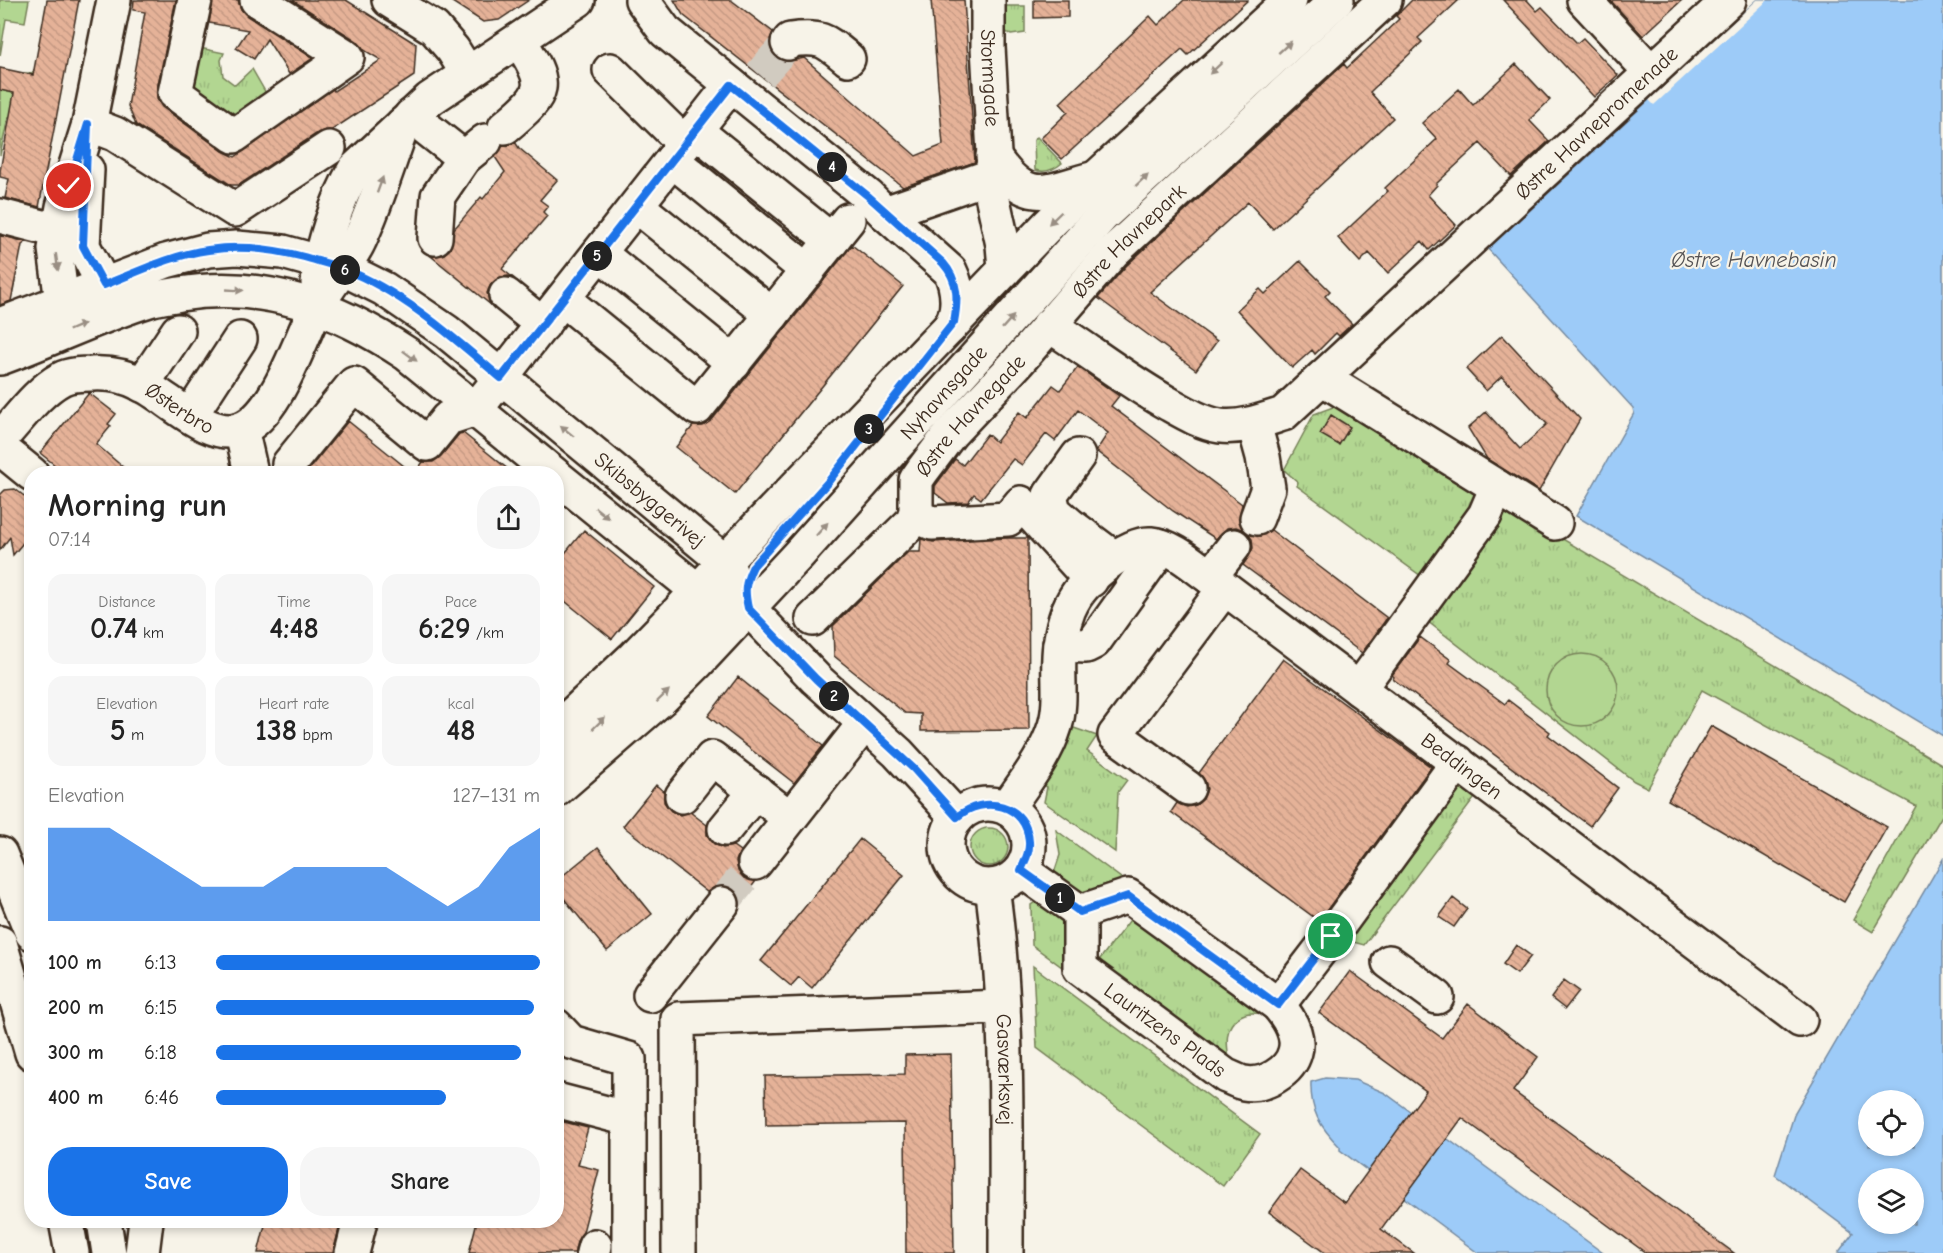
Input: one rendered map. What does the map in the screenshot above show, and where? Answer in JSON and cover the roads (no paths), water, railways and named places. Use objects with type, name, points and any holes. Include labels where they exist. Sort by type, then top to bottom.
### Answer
[{"type":"street","points":[[62,302],[55,249],[58,231],[88,124],[114,0]]},
{"type":"street","points":[[195,0],[175,93],[234,136],[347,57],[257,0]]},
{"type":"street","points":[[389,0],[434,28],[453,50],[468,74]]},
{"type":"street","name":"Østerbro","points":[[0,439],[43,393],[63,378],[83,374],[110,373],[142,385],[200,423],[223,430],[240,429],[260,417],[272,401],[317,306],[332,265],[360,240],[407,120],[430,99],[578,0]]},
{"type":"street","points":[[564,756],[697,629],[722,600],[745,595],[746,581],[753,566],[828,482],[954,322],[957,294],[950,271],[745,85],[665,31],[642,0]]},
{"type":"street","name":"Stormgade","points":[[988,0],[990,167],[1005,268]]},
{"type":"street","name":"Nyhavnsgade","points":[[564,783],[661,699],[722,600],[725,562],[1005,268],[1097,177],[1290,0]]},
{"type":"street","name":"Nyhavnsgade","points":[[564,723],[633,658],[722,600],[800,554],[1104,215],[1337,0]]},
{"type":"street","name":"Østre Havnepark","points":[[1049,325],[1121,244],[1385,0]]},
{"type":"street","points":[[1584,0],[1651,72]]},
{"type":"street","name":"Østre Havnepromenade","points":[[1322,378],[1727,1]]},
{"type":"street","points":[[788,43],[790,40],[813,37],[830,45],[848,60]]},
{"type":"street","points":[[435,238],[438,196],[485,142],[524,111],[536,97],[541,81],[532,60],[519,40]]},
{"type":"street","points":[[610,70],[808,271]]},
{"type":"street","points":[[289,464],[354,384],[427,444],[448,418],[476,409],[684,145],[745,85]]},
{"type":"street","points":[[407,120],[485,142]]},
{"type":"street","points":[[88,124],[115,134],[235,210],[329,148]]},
{"type":"street","points":[[88,124],[83,246],[104,285]]},
{"type":"street","points":[[563,299],[698,408],[840,231],[684,145]]},
{"type":"street","points":[[885,213],[990,167]]},
{"type":"street","name":"Stormgade","points":[[990,167],[1027,190],[1038,192],[1097,177]]},
{"type":"street","points":[[637,206],[772,315]]},
{"type":"street","points":[[0,216],[58,231]]},
{"type":"street","points":[[0,325],[166,261],[208,250],[262,249],[332,265]]},
{"type":"street","points":[[599,253],[734,363]]},
{"type":"street","name":"Skibsbyggerivej","points":[[332,265],[384,289],[447,332],[725,562],[722,600]]},
{"type":"street","points":[[0,358],[112,312],[152,299],[199,291],[266,292],[317,306]]},
{"type":"street","points":[[506,295],[543,325]]},
{"type":"street","name":"Skibsbyggerivej","points":[[317,306],[360,325],[407,354],[544,466]]},
{"type":"street","points":[[1049,325],[1077,342],[1134,385],[1194,418],[1221,426],[1254,424],[1283,414],[1322,378],[1555,523]]},
{"type":"street","name":"Østre Havnegade","points":[[915,516],[916,480],[922,471],[950,434],[1009,372],[1049,325]]},
{"type":"street","points":[[142,385],[178,331]]},
{"type":"street","points":[[190,416],[240,339]]},
{"type":"street","points":[[1254,424],[1268,488],[1257,518]]},
{"type":"street","points":[[240,429],[249,466]]},
{"type":"street","points":[[0,448],[24,468]]},
{"type":"street","points":[[1078,456],[1050,495],[1054,511],[1070,525],[1103,569]]},
{"type":"street","name":"Skibsbyggerivej","points":[[564,482],[722,600]]},
{"type":"street","points":[[1359,689],[1485,515],[1497,487]]},
{"type":"street","points":[[813,619],[897,538],[915,516],[932,523],[1008,519],[1021,503],[1103,569]]},
{"type":"street","points":[[1007,808],[1034,768],[1055,726],[1058,714],[1060,645],[1073,601],[1103,569],[1127,550],[1139,545],[1160,546],[1154,558],[1094,642],[1086,646],[1060,645]]},
{"type":"street","name":"Beddingen","points":[[1160,546],[1169,549],[1217,583],[1800,1020]]},
{"type":"street","points":[[1182,796],[1115,735],[1217,583],[1234,546]]},
{"type":"street","points":[[722,600],[816,679],[906,761],[957,817]]},
{"type":"street","points":[[755,863],[864,724]]},
{"type":"street","points":[[682,796],[712,758],[790,818]]},
{"type":"street","points":[[1278,1005],[1324,946],[1458,762]]},
{"type":"street","points":[[725,829],[756,791]]},
{"type":"street","points":[[980,804],[994,804],[1007,808],[1018,817],[1026,829],[1029,843],[1028,857],[1021,870],[1004,884],[992,887],[978,886],[965,880],[955,871],[948,858],[946,844],[949,831],[957,817],[967,809],[980,804]]},
{"type":"street","points":[[0,854],[24,913]]},
{"type":"street","points":[[1021,870],[1080,912]]},
{"type":"street","name":"Gasværksvej","points":[[992,887],[1001,944],[1007,1124],[1006,1253]]},
{"type":"street","name":"Lauritzens Plads","points":[[1128,896],[1278,1005],[1289,1018],[1295,1035],[1296,1051],[1287,1067],[1274,1078],[1260,1083],[1243,1083],[1226,1076],[1080,968],[1080,912],[1128,896]]},
{"type":"street","points":[[650,995],[722,904]]},
{"type":"street","points":[[0,943],[24,1026]]},
{"type":"street","points":[[1389,962],[1437,997]]},
{"type":"street","points":[[679,1253],[678,1019],[1003,1007]]},
{"type":"street","points":[[564,1035],[571,1042],[629,1059],[629,1253]]},
{"type":"street","points":[[564,1102],[629,1119]]},
{"type":"street","points":[[67,1228],[72,1253]]},
{"type":"street","points":[[105,1228],[109,1253]]},
{"type":"street","points":[[142,1253],[145,1228]]},
{"type":"street","points":[[352,1253],[358,1228]]},
{"type":"water","name":"Østre Havnebasin","points":[[1757,0],[1943,0],[1943,736],[1576,516],[1634,413],[1633,408],[1488,249]]},
{"type":"water","points":[[1943,859],[1943,1253],[1838,1253],[1853,1233],[1775,1175],[1795,1112]]},
{"type":"water","points":[[1325,1078],[1355,1080],[1385,1093],[1603,1253],[1478,1253],[1340,1150],[1322,1125],[1312,1102],[1311,1082]]},
{"type":"tunnel","points":[[760,75],[788,43]]},
{"type":"tunnel","points":[[722,904],[755,863]]}]
